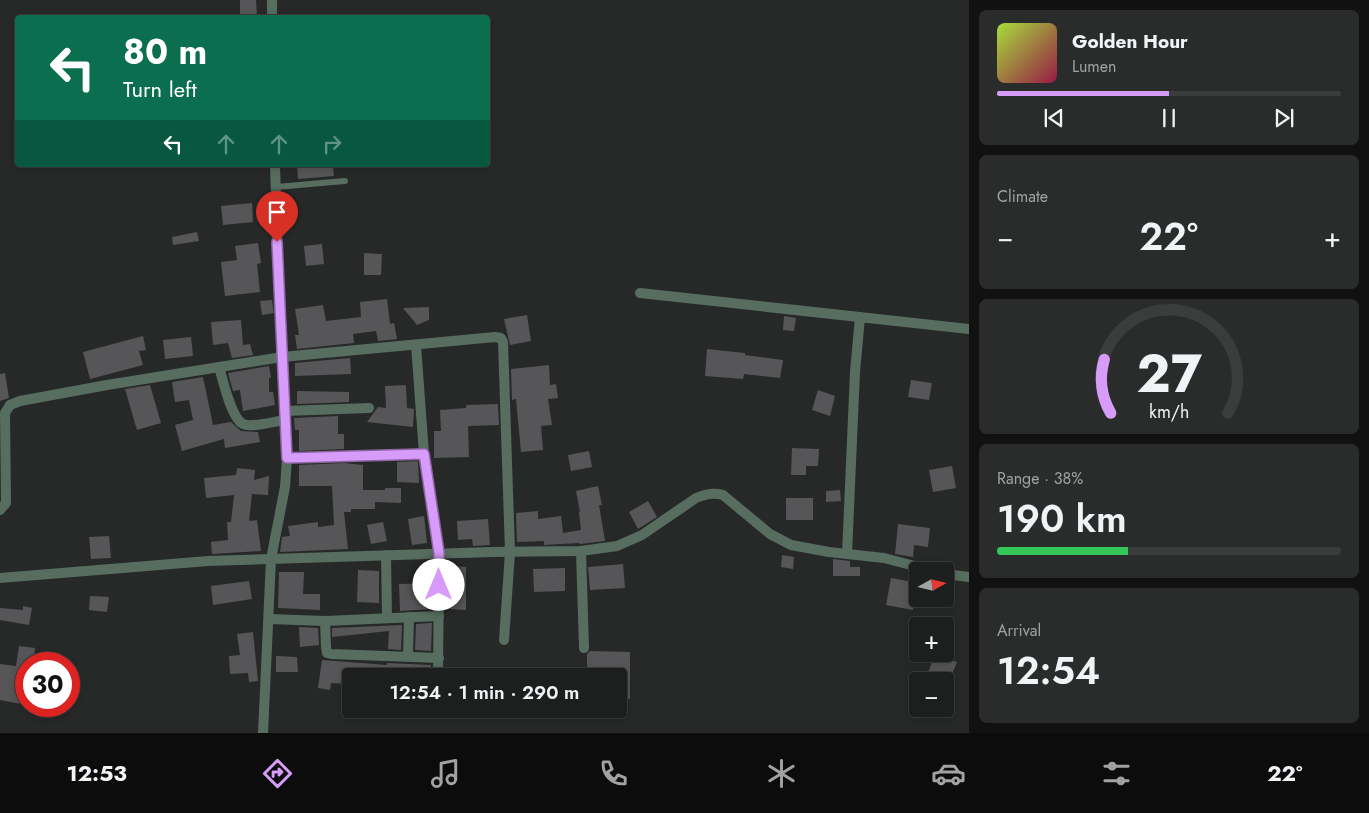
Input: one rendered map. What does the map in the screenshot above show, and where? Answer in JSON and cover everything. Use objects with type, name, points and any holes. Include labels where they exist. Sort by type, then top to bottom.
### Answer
[{"type":"street","points":[[272,0],[272,15]]},
{"type":"street","points":[[263,733],[271,559],[285,487],[287,458],[275,167]]},
{"type":"street","points":[[640,293],[969,329]]},
{"type":"street","points":[[847,554],[855,372],[860,317]]},
{"type":"street","points":[[0,510],[6,503],[5,413],[10,405],[20,401],[282,357],[495,337],[501,338],[503,342],[510,552],[504,640]]},
{"type":"street","points":[[416,345],[424,454],[439,553],[438,668]]},
{"type":"street","points":[[219,367],[235,414],[244,425],[252,425],[285,415],[369,408]]},
{"type":"street","points":[[287,458],[424,454]]},
{"type":"street","points":[[0,578],[208,561],[439,553],[581,551],[617,546],[642,535],[696,498],[705,494],[716,493],[723,495],[770,534],[792,545],[884,558],[909,564]]},
{"type":"street","points":[[581,551],[584,648]]},
{"type":"street","points":[[386,555],[387,618]]},
{"type":"street","points":[[954,575],[969,577]]},
{"type":"street","points":[[269,619],[325,621],[439,616]]},
{"type":"street","points":[[408,656],[409,617]]},
{"type":"street","points":[[325,621],[327,653],[439,658]]},
{"type":"lane","points":[[276,187],[345,181]]},
{"type":"building","points":[[240,0],[256,0],[257,15],[240,15]]},
{"type":"building","points":[[297,167],[333,167],[334,176],[298,179]]},
{"type":"building","points":[[252,203],[253,222],[223,225],[221,206]]},
{"type":"building","points":[[197,232],[199,241],[173,245],[172,237]]},
{"type":"building","points":[[258,243],[261,263],[257,264],[260,292],[225,296],[221,262],[237,260],[235,246]]},
{"type":"building","points":[[322,244],[324,264],[306,266],[304,246]]},
{"type":"building","points":[[364,253],[382,254],[381,275],[364,275]]},
{"type":"building","points":[[387,299],[390,324],[394,323],[397,339],[378,341],[376,331],[353,334],[354,343],[297,349],[295,335],[299,335],[295,309],[323,305],[326,321],[361,317],[360,302]]},
{"type":"building","points":[[272,300],[274,313],[262,315],[260,301]]},
{"type":"building","points":[[429,307],[429,320],[417,325],[403,308]]},
{"type":"building","points":[[527,315],[531,341],[510,345],[504,319]]},
{"type":"building","points":[[784,316],[796,318],[794,331],[783,330]]},
{"type":"building","points":[[241,320],[243,345],[250,344],[253,355],[232,358],[228,343],[213,345],[211,322]]},
{"type":"building","points":[[143,336],[146,350],[139,351],[143,365],[90,379],[83,352]]},
{"type":"building","points":[[191,337],[193,356],[165,359],[163,340]]},
{"type":"building","points":[[707,349],[783,360],[780,378],[744,374],[743,379],[705,376]]},
{"type":"building","points":[[350,358],[351,374],[295,376],[295,363]]},
{"type":"building","points":[[549,365],[550,385],[556,384],[558,398],[548,399],[552,425],[541,426],[543,450],[521,452],[516,399],[512,400],[511,369]]},
{"type":"building","points":[[269,366],[271,378],[269,378],[269,392],[273,392],[275,405],[243,411],[240,390],[233,391],[228,373]]},
{"type":"building","points":[[5,373],[9,398],[0,401],[0,374]]},
{"type":"building","points":[[203,377],[213,425],[231,422],[241,431],[258,432],[260,442],[225,448],[224,439],[182,451],[175,425],[193,420],[189,400],[175,402],[172,382]]},
{"type":"building","points":[[911,380],[932,383],[929,400],[908,397]]},
{"type":"building","points":[[150,385],[161,423],[137,430],[125,389]]},
{"type":"building","points":[[406,385],[407,408],[414,409],[413,427],[367,422],[378,407],[386,408],[385,386]]},
{"type":"building","points":[[818,390],[835,396],[830,416],[812,410]]},
{"type":"building","points":[[297,391],[349,392],[349,402],[297,404]]},
{"type":"building","points":[[498,404],[499,425],[468,426],[469,457],[434,458],[434,431],[441,431],[440,410],[466,408],[466,405]]},
{"type":"building","points":[[338,416],[338,434],[344,434],[344,449],[299,451],[299,430],[295,430],[294,418]]},
{"type":"building","points":[[792,448],[819,449],[818,466],[806,466],[806,475],[791,475]]},
{"type":"building","points":[[589,451],[592,467],[571,471],[568,455]]},
{"type":"building","points":[[418,461],[419,483],[397,482],[397,462]]},
{"type":"building","points":[[344,463],[363,465],[363,490],[401,488],[401,503],[375,502],[375,509],[351,509],[351,512],[344,512],[348,549],[280,552],[282,537],[290,536],[288,526],[318,522],[318,527],[334,525],[332,486],[299,486],[299,465]]},
{"type":"building","points":[[952,466],[956,488],[933,492],[929,470]]},
{"type":"building","points":[[237,468],[255,470],[254,480],[269,476],[268,495],[252,494],[249,521],[257,520],[261,551],[212,554],[211,542],[228,540],[227,522],[231,522],[234,495],[206,498],[204,478],[236,475]]},
{"type":"building","points":[[598,486],[602,505],[599,505],[605,541],[544,545],[544,541],[517,542],[516,513],[538,511],[538,519],[561,516],[563,533],[581,530],[576,491]]},
{"type":"building","points":[[840,490],[841,501],[826,502],[826,491]]},
{"type":"building","points":[[786,498],[813,498],[813,520],[786,520]]},
{"type":"building","points":[[648,501],[657,517],[638,529],[629,512]]},
{"type":"building","points":[[424,516],[427,543],[412,545],[408,519]]},
{"type":"building","points":[[488,519],[490,545],[473,546],[472,539],[458,540],[457,521]]},
{"type":"building","points":[[383,522],[387,541],[371,544],[367,525]]},
{"type":"building","points":[[898,524],[930,528],[928,547],[914,545],[913,557],[895,554]]},
{"type":"building","points":[[109,536],[111,558],[91,559],[89,537]]},
{"type":"building","points":[[782,555],[794,557],[793,569],[781,567]]},
{"type":"building","points":[[833,559],[850,561],[850,567],[860,567],[860,576],[833,576]]},
{"type":"building","points":[[623,564],[625,588],[590,590],[588,567]]},
{"type":"building","points":[[451,566],[466,567],[466,610],[450,609]]},
{"type":"building","points":[[565,568],[565,591],[534,592],[533,569]]},
{"type":"building","points":[[358,570],[379,571],[379,603],[357,602]]},
{"type":"building","points":[[279,572],[304,572],[303,594],[320,594],[320,610],[278,608]]},
{"type":"building","points":[[891,578],[909,581],[909,608],[913,608],[913,610],[886,605]]},
{"type":"building","points":[[249,581],[252,599],[213,605],[211,586]]},
{"type":"building","points":[[432,583],[432,609],[400,611],[399,584]]},
{"type":"building","points":[[90,596],[109,597],[107,612],[89,610]]},
{"type":"building","points":[[23,606],[32,608],[29,625],[0,620],[0,608],[23,610]]},
{"type":"building","points":[[432,623],[431,651],[415,650],[416,624]]},
{"type":"building","points":[[402,625],[401,650],[388,649],[389,631],[332,637],[332,628]]},
{"type":"building","points":[[299,627],[318,628],[319,645],[300,647]]},
{"type":"building","points":[[253,632],[258,681],[249,682],[248,673],[230,674],[229,656],[240,655],[237,634]]},
{"type":"building","points":[[19,646],[35,648],[34,652],[18,652]]},
{"type":"building","points":[[590,651],[630,652],[630,699],[627,699],[627,668],[587,668],[587,654]]},
{"type":"building","points":[[276,656],[297,657],[298,672],[276,672]]},
{"type":"building","points":[[322,660],[387,665],[387,663],[431,665],[431,668],[342,668],[342,684],[331,683],[330,690],[318,688]]},
{"type":"building","points":[[932,662],[957,662],[953,672],[928,672]]},
{"type":"building","points":[[0,664],[15,666],[15,703],[0,700]]},
{"type":"route","points":[[277,242],[287,458],[424,454],[439,553],[439,585]]}]
